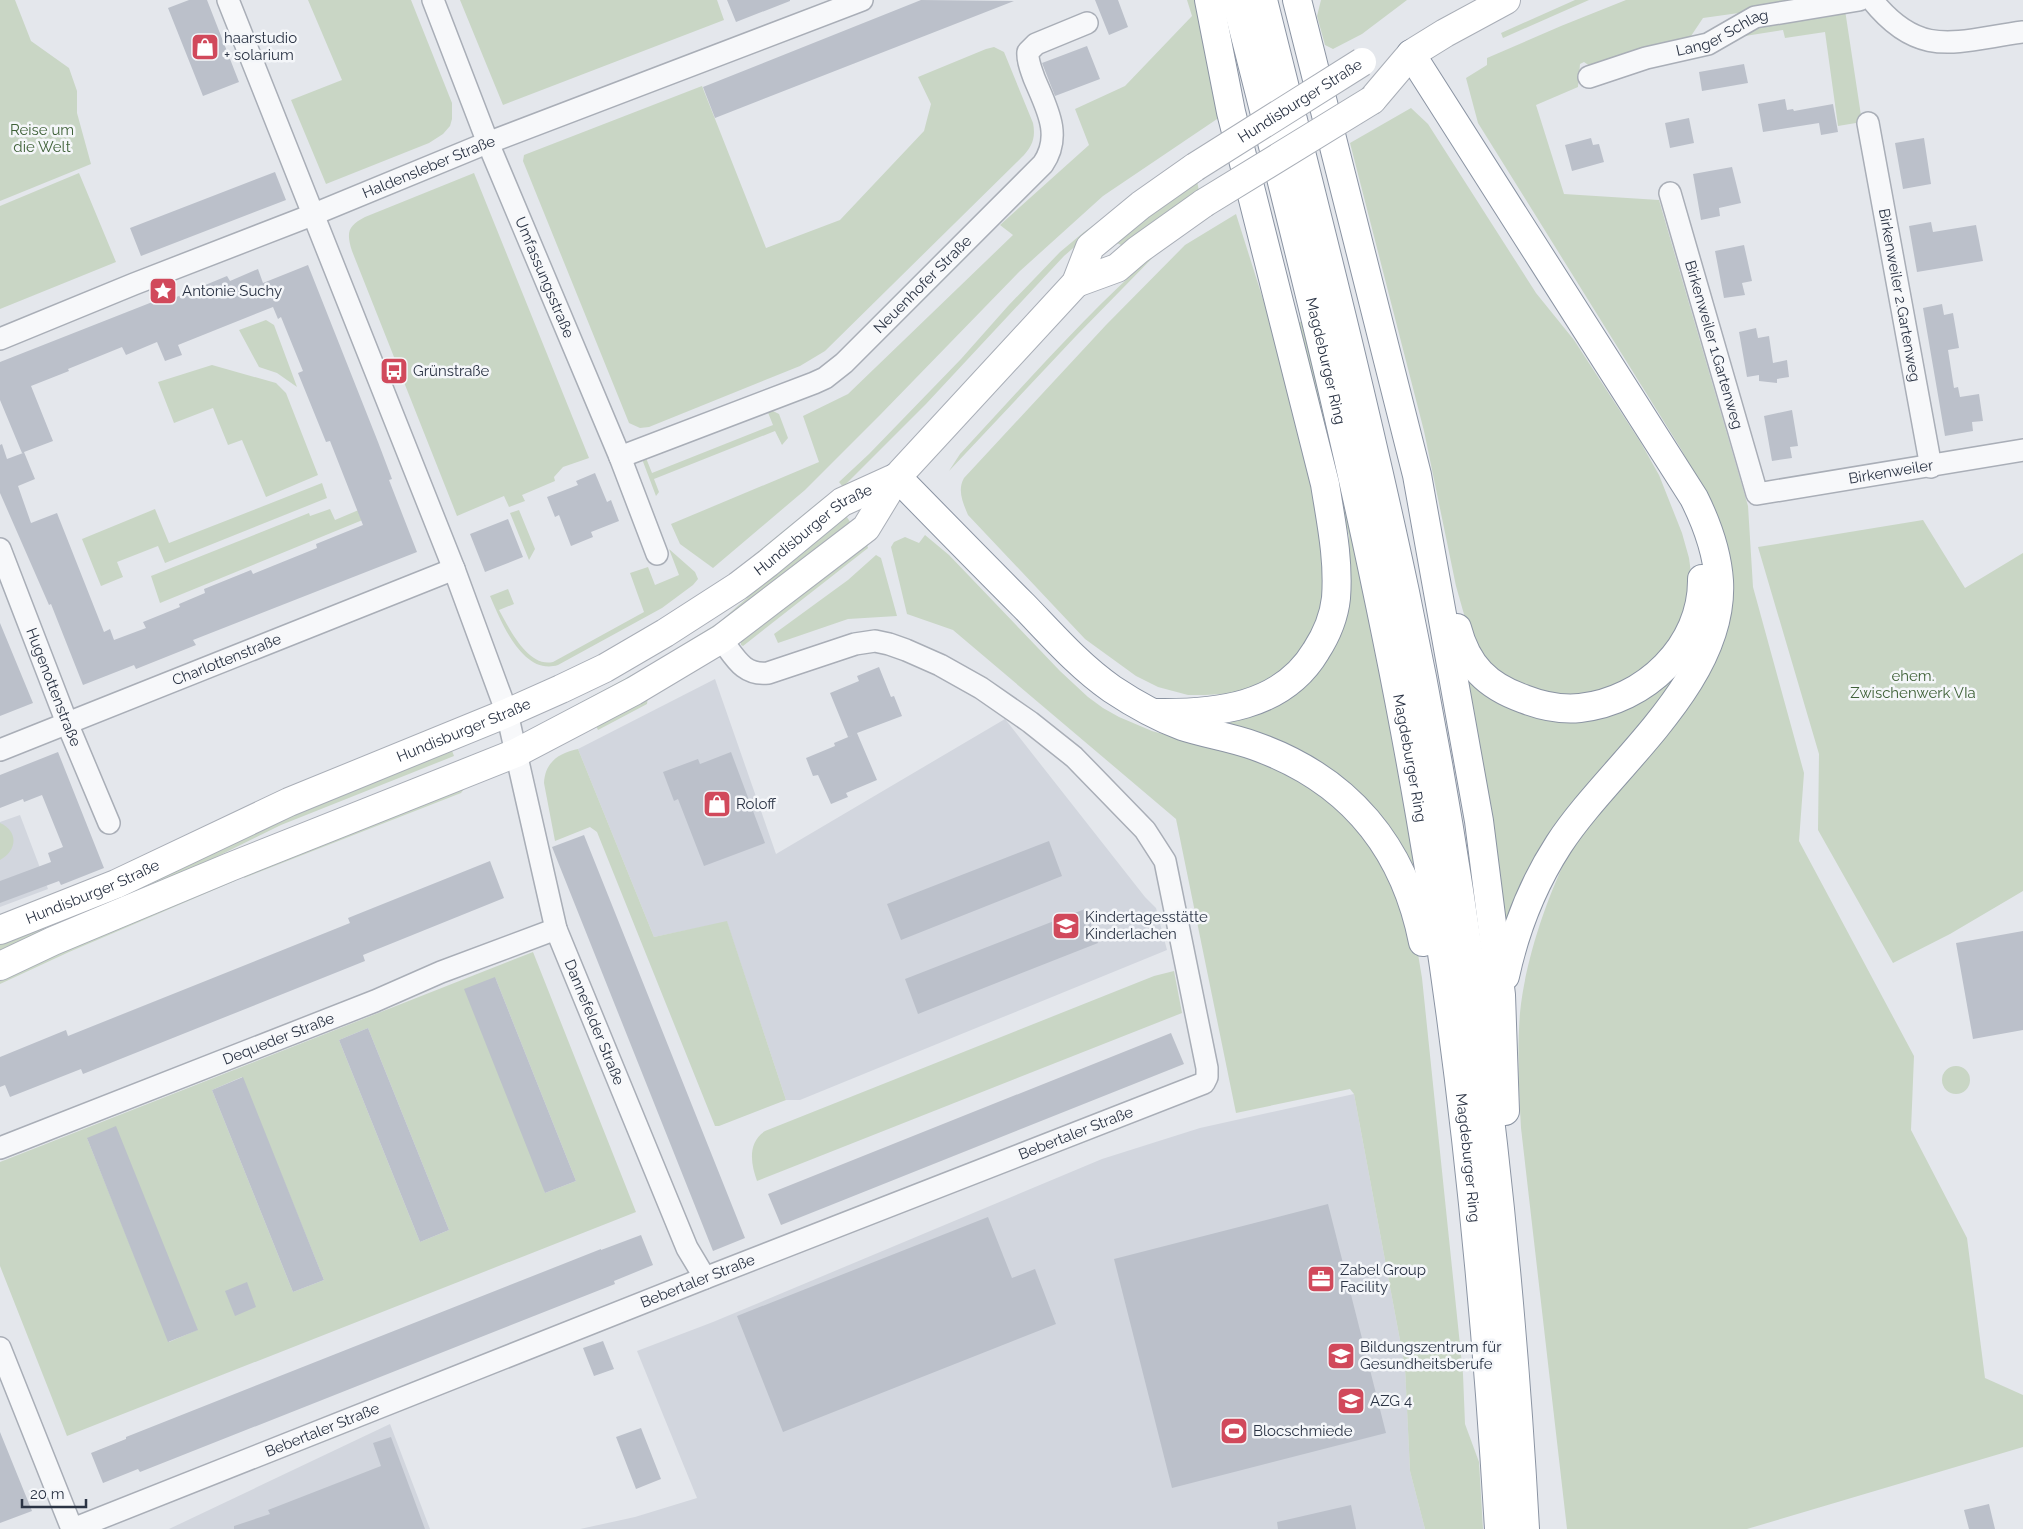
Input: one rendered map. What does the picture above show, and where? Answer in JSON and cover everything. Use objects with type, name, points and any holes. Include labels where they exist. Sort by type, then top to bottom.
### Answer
[{"type":"main road","points":[[1154,713],[1182,714],[1236,707],[1280,690],[1296,676],[1315,654],[1326,634],[1336,599],[1335,544],[1325,484],[1231,112],[1209,0]]},
{"type":"main road","name":"Magdeburger Ring","points":[[1236,0],[1330,379],[1378,595],[1421,819],[1452,1025],[1483,1303],[1499,1529]]},
{"type":"main road","name":"Magdeburger Ring","points":[[1263,0],[1359,385],[1407,603],[1432,736],[1465,934],[1497,1187],[1518,1413],[1525,1529]]},
{"type":"main road","points":[[1297,0],[1334,154],[1394,378],[1417,475],[1479,821],[1501,995],[1506,1134],[1497,1187]]},
{"type":"main road","points":[[1501,995],[1510,957],[1523,916],[1545,869],[1559,844],[1576,820],[1653,731],[1688,680],[1708,642],[1718,603],[1719,583],[1717,563],[1705,520],[1694,498],[1411,54],[1506,0]]},
{"type":"main road","name":"Hundisburger Straße","points":[[0,966],[52,941],[230,866],[516,753],[634,691],[721,640],[866,528],[897,477],[1076,283],[1090,247],[1147,200],[1195,167],[1362,62],[1411,54]]},
{"type":"main road","name":"Hundisburger Straße","points":[[1076,283],[1117,268],[1146,244],[1204,203],[1372,100],[1411,54]]},
{"type":"main road","points":[[1434,571],[1450,595],[1466,655],[1476,669],[1493,684],[1519,698],[1549,707],[1590,706],[1623,696],[1656,677],[1668,665],[1688,635],[1700,600],[1702,582],[1700,556],[1671,462]]},
{"type":"main road","points":[[897,477],[1080,663],[1112,689],[1154,713],[1183,726],[1233,739],[1279,756],[1298,766],[1350,802],[1366,818],[1387,846],[1404,877],[1418,917],[1431,988],[1452,1025]]},
{"type":"main road","name":"Hundisburger Straße","points":[[0,930],[116,884],[288,802],[572,684],[636,650],[738,586],[842,502],[897,477]]},
{"type":"street","points":[[228,0],[454,569],[507,712],[516,753]]},
{"type":"street","name":"Umfassungsstraße","points":[[433,0],[488,143],[620,458],[657,554]]},
{"type":"street","name":"Haldensleber Straße","points":[[0,339],[488,143],[862,0]]},
{"type":"street","name":"Langer Schlag","points":[[1589,77],[1646,58],[1708,44],[1755,17],[1860,0]]},
{"type":"street","points":[[1872,0],[1886,18],[1898,28],[1909,35],[1926,41],[1948,42],[2023,32]]},
{"type":"street","name":"Neuenhofer Straße","points":[[620,458],[814,383],[824,378],[844,362],[1046,159],[1053,141],[1052,123],[1029,65],[1028,54],[1030,48],[1036,44],[1087,23]]},
{"type":"street","name":"Birkenweiler 2.Gartenweg","points":[[1868,123],[1931,467]]},
{"type":"street","name":"Birkenweiler 1.Gartenweg","points":[[1670,193],[1757,494]]},
{"type":"street","name":"Birkenweiler","points":[[1757,494],[1931,467],[2023,450]]},
{"type":"street","name":"Hugenottenstraße","points":[[0,549],[67,723],[109,823]]},
{"type":"street","name":"Charlottenstraße","points":[[0,750],[454,569]]},
{"type":"street","name":"Bebertaler Straße","points":[[73,1529],[705,1278],[1202,1085],[1207,1077],[1206,1068],[1165,861],[1156,845],[1123,806],[1074,757],[1008,706],[940,665],[883,642],[856,644],[768,673],[758,674],[746,670],[721,640]]},
{"type":"street","name":"Dannefelder Straße","points":[[516,753],[556,929],[688,1248],[705,1278]]},
{"type":"street","name":"Dequeder Straße","points":[[0,1148],[375,1001],[441,972],[556,929]]},
{"type":"street","points":[[0,1348],[73,1529]]},
{"type":"shaded area","points":[[715,679],[776,854],[1005,719],[1145,897],[1156,908],[1167,950],[800,1100],[786,1100],[727,922],[654,937],[578,749]]},
{"type":"shaded area","points":[[20,815],[48,889],[0,907],[0,822]]},
{"type":"shaded area","points":[[1354,1094],[1405,1367],[1410,1471],[1425,1529],[580,1529],[635,1517],[697,1498],[637,1351],[713,1322],[1102,1159],[1200,1128]]},
{"type":"shaded area","points":[[390,1424],[430,1529],[169,1529]]},
{"type":"green space","name":"Reise um die Welt","points":[[0,0],[15,0],[31,41],[69,68],[77,91],[77,113],[91,164],[0,201]]},
{"type":"green space","points":[[308,0],[411,0],[452,103],[450,126],[443,134],[429,143],[326,184],[291,100],[342,80]]},
{"type":"green space","points":[[460,0],[717,0],[724,20],[503,105]]},
{"type":"green space","points":[[1187,0],[1198,0],[1220,117],[1103,196],[1020,271],[805,490],[713,568],[680,544],[671,524],[819,462],[803,416],[848,394],[1013,235],[1000,225],[1089,145],[1075,109],[1125,86],[1192,16]]},
{"type":"green space","points":[[1321,0],[1407,0],[1362,34],[1333,49],[1325,45],[1317,16]]},
{"type":"green space","points":[[1575,0],[1589,0],[1503,38],[1501,33]]},
{"type":"green space","points":[[1626,0],[1833,0],[1703,18],[1687,42],[1593,68],[1584,62],[1580,64],[1578,87],[1536,105],[1564,194],[1659,200],[1748,506],[1753,587],[1804,773],[1799,841],[1914,1056],[1911,1130],[1967,1238],[1985,1378],[2023,1395],[2023,1447],[1747,1529],[1567,1529],[1521,1128],[1519,1042],[1523,993],[1538,929],[1562,867],[1571,849],[1713,660],[1709,503],[1681,449],[1478,123],[1466,78],[1487,65],[1487,58]]},
{"type":"green space","points":[[1845,10],[1862,122],[1838,126],[1825,32],[1785,38],[1783,30],[1745,36],[1755,24]]},
{"type":"green space","points":[[994,47],[1004,52],[1033,123],[1034,133],[1032,142],[1021,158],[825,351],[800,366],[649,427],[640,428],[629,423],[523,161],[524,155],[702,86],[766,248],[840,220],[924,131],[931,104],[918,77]]},
{"type":"green space","points":[[1411,108],[1428,124],[1536,293],[1574,340],[1641,443],[1659,475],[1682,533],[1691,573],[1689,601],[1670,643],[1643,670],[1610,688],[1580,695],[1564,696],[1525,688],[1490,667],[1469,632],[1456,586],[1424,431],[1350,143]]},
{"type":"green space","points":[[79,173],[116,262],[0,309],[0,206]]},
{"type":"green space","points":[[474,173],[589,458],[563,467],[554,477],[555,481],[522,495],[525,501],[509,507],[504,496],[457,516],[352,251],[349,234],[355,223],[365,217]]},
{"type":"green space","points":[[1197,181],[1199,191],[1123,246],[1115,242],[1171,198]]},
{"type":"green space","points":[[1125,203],[1064,256],[926,404],[843,487],[839,482],[869,454],[961,359],[1060,252],[1084,232]]},
{"type":"green space","points":[[1236,214],[1286,372],[1316,489],[1327,585],[1316,626],[1301,650],[1282,669],[1264,681],[1235,693],[1188,695],[1158,687],[1136,676],[1085,639],[968,515],[961,496],[961,487],[964,478],[1106,325],[1185,245]]},
{"type":"green space","points":[[1167,243],[1076,336],[949,471],[960,454],[1060,346],[1139,267]]},
{"type":"green space","points":[[266,320],[274,325],[297,387],[277,373],[259,367],[239,330]]},
{"type":"green space","points":[[1303,321],[1373,623],[1417,874],[1402,849],[1230,725],[1231,720],[1256,715],[1268,709],[1350,591],[1349,536],[1297,323]]},
{"type":"green space","points":[[212,365],[276,383],[286,393],[318,475],[266,497],[242,440],[228,445],[213,408],[174,423],[158,382]]},
{"type":"green space","points":[[769,409],[779,414],[788,438],[782,445],[775,431],[654,479],[659,492],[656,496],[642,459],[646,458],[652,473],[773,425],[767,410]]},
{"type":"green space","points":[[322,483],[327,498],[165,563],[158,546],[117,562],[123,577],[101,586],[82,539],[155,509],[169,543]]},
{"type":"green space","points":[[826,496],[830,499],[735,575],[733,572]]},
{"type":"green space","points":[[330,509],[335,520],[361,509],[365,519],[160,603],[151,576],[309,513],[310,516]]},
{"type":"green space","points":[[519,510],[535,549],[529,560],[510,513]]},
{"type":"green space","points":[[845,514],[852,525],[744,610],[579,710],[576,705],[645,668],[718,623]]},
{"type":"green space","name":"ehem. Zwischenwerk VIa","points":[[1923,520],[1965,588],[2023,553],[2023,891],[1950,934],[1893,963],[1818,830],[1819,754],[1758,547]]},
{"type":"green space","points":[[925,535],[949,555],[1060,671],[1103,708],[1152,731],[1277,766],[1342,809],[1387,867],[1418,954],[1422,978],[1463,1374],[1465,1424],[1479,1462],[1483,1529],[1425,1529],[1410,1471],[1405,1367],[1354,1094],[1350,1089],[1236,1113],[1176,819],[953,630],[907,614],[891,547],[894,542],[905,537],[919,543]]},
{"type":"green space","points":[[866,541],[868,548],[743,646],[741,645],[741,640]]},
{"type":"green space","points":[[669,549],[695,572],[698,579],[693,585],[662,608],[558,665],[545,666],[534,663],[524,655],[507,632],[490,596],[508,589],[514,604],[499,610],[514,636],[520,645],[535,659],[553,662],[644,612],[630,573],[648,567],[655,585],[679,575]]},
{"type":"green space","points":[[876,555],[881,558],[897,616],[848,619],[778,643],[774,634],[848,580]]},
{"type":"green space","points":[[1682,671],[1507,932],[1463,674],[1523,710]]},
{"type":"green space","points":[[648,696],[647,704],[598,730],[596,726]]},
{"type":"green space","points":[[451,748],[454,756],[281,825],[196,867],[0,954],[0,943],[278,819]]},
{"type":"green space","points":[[578,749],[654,937],[727,921],[786,1100],[715,1126],[597,832],[590,827],[555,841],[544,783],[545,776],[547,769],[554,760],[565,753]]},
{"type":"green space","points":[[464,785],[461,793],[244,878],[245,873]]},
{"type":"green space","points":[[0,823],[10,831],[13,841],[10,852],[0,860]]},
{"type":"green space","points":[[237,875],[235,881],[69,952],[0,984],[0,978]]},
{"type":"green space","points":[[533,952],[636,1212],[67,1436],[0,1266],[0,1162]],"holes":[[[495,977],[576,1181],[545,1193]],[[368,1028],[449,1230],[420,1242],[339,1040]],[[242,1077],[324,1280],[293,1292],[212,1090]],[[87,1138],[197,1330],[169,1342]]]},
{"type":"green space","points":[[1174,971],[1182,1013],[757,1181],[753,1168],[752,1154],[755,1141],[765,1131],[1154,976]]},
{"type":"green space","points":[[1956,1066],[1966,1070],[1970,1080],[1966,1090],[1956,1094],[1946,1090],[1942,1080],[1946,1070]]},
{"type":"building","points":[[189,0],[207,0],[239,82],[203,96],[168,8]]},
{"type":"building","points":[[727,0],[790,0],[790,1],[736,22]]},
{"type":"building","points":[[921,0],[1014,1],[715,118],[703,87]]},
{"type":"building","points":[[1095,0],[1118,0],[1128,27],[1109,35]]},
{"type":"building","points":[[1087,46],[1100,79],[1055,96],[1042,63]]},
{"type":"building","points":[[1744,64],[1748,83],[1702,91],[1699,72]]},
{"type":"building","points":[[1785,99],[1787,110],[1793,109],[1794,111],[1833,104],[1838,132],[1821,135],[1819,123],[1763,132],[1758,104]]},
{"type":"building","points":[[1689,118],[1694,143],[1670,148],[1665,123]]},
{"type":"building","points":[[1591,138],[1593,145],[1599,144],[1604,162],[1572,171],[1565,145]]},
{"type":"building","points":[[1924,138],[1931,184],[1903,189],[1895,143]]},
{"type":"building","points":[[1732,167],[1741,203],[1719,208],[1720,216],[1701,220],[1693,174]]},
{"type":"building","points":[[275,172],[286,200],[141,256],[130,228]]},
{"type":"building","points":[[1931,222],[1933,232],[1976,225],[1983,261],[1917,272],[1909,226]]},
{"type":"building","points":[[1744,245],[1752,281],[1742,283],[1745,295],[1724,298],[1715,251]]},
{"type":"building","points":[[308,265],[378,442],[392,479],[389,480],[417,552],[193,640],[196,645],[136,669],[134,665],[83,685],[51,604],[49,605],[0,493],[0,445],[2,444],[7,459],[23,453],[0,400],[0,362],[160,299],[162,303],[227,276],[230,281],[258,269],[263,283]],"holes":[[[273,307],[278,319],[281,317],[303,371],[298,373],[326,442],[330,441],[363,525],[316,544],[317,548],[253,574],[251,570],[204,589],[205,593],[179,604],[180,607],[143,622],[146,628],[114,640],[110,629],[104,632],[57,513],[31,523],[18,486],[35,479],[24,452],[53,441],[31,386],[122,347],[126,355],[157,342],[165,361],[182,355],[178,345]]]},
{"type":"building","points":[[1942,304],[1944,315],[1953,313],[1959,348],[1948,350],[1954,388],[1958,387],[1960,397],[1979,394],[1983,421],[1972,422],[1973,431],[1945,436],[1923,308]]},
{"type":"building","points":[[1756,328],[1758,338],[1769,336],[1773,363],[1787,360],[1789,377],[1777,379],[1777,383],[1759,381],[1759,375],[1747,377],[1739,332]]},
{"type":"building","points":[[1792,410],[1798,446],[1790,447],[1792,458],[1772,461],[1764,416]]},
{"type":"building","points":[[595,473],[607,502],[611,500],[619,521],[591,532],[593,537],[571,546],[559,515],[555,517],[547,497],[578,485],[576,481]]},
{"type":"building","points":[[508,519],[523,557],[485,572],[470,534]]},
{"type":"building","points":[[0,623],[33,703],[0,716]]},
{"type":"building","points":[[879,667],[891,697],[894,696],[902,716],[857,733],[877,780],[846,793],[848,797],[831,804],[818,775],[813,776],[806,758],[835,746],[834,743],[853,735],[848,737],[830,693],[859,681],[857,676]]},
{"type":"building","points":[[58,752],[104,868],[61,885],[59,881],[0,903],[0,881],[51,862],[48,853],[63,847],[42,795],[24,802],[23,799],[0,808],[0,775]]},
{"type":"building","points":[[731,752],[765,843],[704,866],[678,799],[674,801],[663,772],[698,759],[700,764]]},
{"type":"building","points":[[584,835],[745,1238],[713,1251],[552,847]]},
{"type":"building","points":[[1049,841],[1062,876],[901,940],[887,904]]},
{"type":"building","points":[[490,861],[504,898],[363,955],[365,961],[83,1074],[81,1069],[10,1097],[5,1085],[0,1087],[0,1057],[66,1030],[68,1036],[350,923],[348,918]]},
{"type":"building","points":[[1085,909],[1098,943],[918,1014],[905,979]]},
{"type":"building","points":[[2023,931],[2023,1030],[1973,1039],[1956,943]]},
{"type":"building","points":[[495,977],[576,1181],[545,1193],[464,989]]},
{"type":"building","points":[[368,1028],[449,1230],[420,1242],[339,1040]]},
{"type":"building","points":[[1171,1033],[1184,1064],[781,1225],[768,1194]]},
{"type":"building","points":[[243,1077],[324,1280],[293,1292],[212,1090]]},
{"type":"building","points":[[116,1126],[198,1330],[168,1342],[87,1138]]},
{"type":"building","points":[[1328,1204],[1386,1433],[1172,1488],[1114,1259]]},
{"type":"building","points":[[988,1217],[1012,1278],[1035,1269],[1056,1324],[783,1432],[737,1316]]},
{"type":"building","points":[[641,1235],[653,1265],[614,1281],[615,1284],[140,1472],[138,1469],[103,1483],[91,1453],[126,1439],[126,1437],[601,1249]]},
{"type":"building","points":[[247,1282],[256,1307],[235,1316],[225,1291]]},
{"type":"building","points":[[603,1341],[614,1369],[594,1376],[583,1348]]},
{"type":"building","points":[[641,1428],[661,1479],[636,1489],[616,1437]]},
{"type":"building","points":[[0,1432],[32,1511],[0,1523]]},
{"type":"building","points":[[391,1437],[425,1529],[234,1529],[234,1526],[270,1514],[268,1510],[381,1466],[373,1443]]},
{"type":"building","points":[[1989,1504],[1995,1529],[1969,1529],[1964,1510]]},
{"type":"building","points":[[1351,1505],[1356,1529],[1278,1529],[1277,1522]]},
{"type":"place","name":"haarstudio + solarium","points":[[205,47]]},
{"type":"place","name":"Antonie Suchy","points":[[163,291]]},
{"type":"place","name":"Grünstraße","points":[[394,371]]},
{"type":"place","name":"Roloff","points":[[717,804]]},
{"type":"place","name":"Kindertagesstätte Kinderlachen","points":[[1066,926]]},
{"type":"place","name":"Zabel Group Facility","points":[[1321,1279]]},
{"type":"place","name":"Bildungszentrum für Gesundheitsberufe","points":[[1341,1356]]},
{"type":"place","name":"AZG 4","points":[[1351,1401]]},
{"type":"place","name":"Blocschmiede","points":[[1234,1431]]}]
